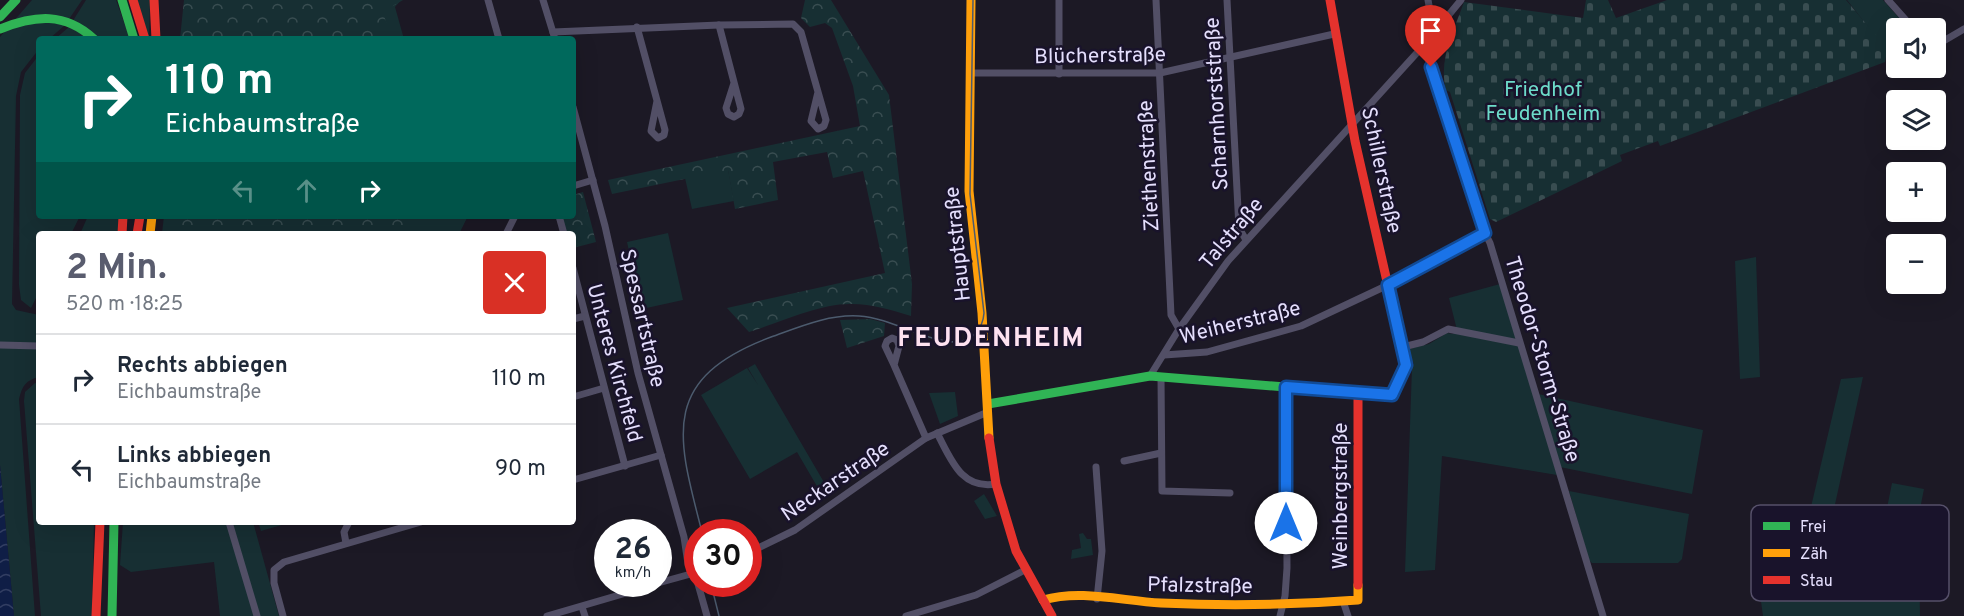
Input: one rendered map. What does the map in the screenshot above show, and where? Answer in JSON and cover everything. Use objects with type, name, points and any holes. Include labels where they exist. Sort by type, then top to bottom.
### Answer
[{"type":"main road","points":[[0,17],[16,0]]},
{"type":"main road","points":[[122,0],[133,36]]},
{"type":"main road","points":[[133,0],[144,36]]},
{"type":"main road","points":[[154,0],[156,36]]},
{"type":"main road","name":"Hauptstraße","points":[[971,0],[969,191],[982,313],[990,456],[996,484],[1025,570],[1052,616]]},
{"type":"main road","name":"Schillerstraße","points":[[1330,0],[1334,34],[1406,365],[1392,395],[1358,392]]},
{"type":"main road","points":[[0,28],[28,17],[44,15],[60,17],[77,24],[91,36]]},
{"type":"main road","points":[[988,408],[1150,376],[1358,392]]},
{"type":"main road","name":"Weinbergstraße","points":[[1358,392],[1358,600]]},
{"type":"main road","points":[[96,616],[100,525]]},
{"type":"main road","points":[[112,616],[114,525]]},
{"type":"main road","name":"Pfalzstraße","points":[[1042,600],[1062,596],[1157,603],[1282,604],[1358,600]]},
{"type":"street","points":[[488,0],[498,36]]},
{"type":"street","points":[[543,0],[554,36],[637,27],[793,24],[798,27],[818,92]]},
{"type":"street","points":[[1059,0],[1059,74]]},
{"type":"street","name":"Ziethenstraße","points":[[1156,0],[1171,315],[1179,329]]},
{"type":"street","name":"Scharnhorststraße","points":[[1227,0],[1239,228],[1246,240]]},
{"type":"street","points":[[1428,0],[1431,16],[1441,24]]},
{"type":"street","name":"Talstraße","points":[[1150,376],[1179,329],[1246,240],[1353,125],[1461,0]]},
{"type":"street","points":[[1888,0],[1904,18]]},
{"type":"street","points":[[719,25],[734,83]]},
{"type":"street","points":[[637,27],[657,101]]},
{"type":"street","points":[[1946,40],[1964,29]]},
{"type":"street","name":"Blücherstraße","points":[[970,73],[1160,73],[1334,34]]},
{"type":"street","name":"Theodor-Storm-Straße","points":[[1424,45],[1485,233],[1603,616]]},
{"type":"street","name":"Spessartstraße","points":[[576,119],[638,373],[684,537]]},
{"type":"street","points":[[576,185],[592,180]]},
{"type":"street","name":"Weiherstraße","points":[[1164,355],[1207,352],[1301,326],[1388,285],[1485,233]]},
{"type":"street","name":"Unteres Kirchfeld","points":[[576,280],[625,465]]},
{"type":"street","points":[[576,318],[585,316]]},
{"type":"street","points":[[1403,347],[1423,342],[1448,329],[1519,343]]},
{"type":"street","points":[[0,345],[36,346]]},
{"type":"street","points":[[894,366],[926,438]]},
{"type":"street","points":[[1161,377],[1162,491],[1230,493]]},
{"type":"street","points":[[1280,616],[1287,568],[1286,387]]},
{"type":"street","points":[[576,396],[604,388]]},
{"type":"street","name":"Neckarstraße","points":[[762,546],[795,530],[926,438],[988,408]]},
{"type":"street","points":[[937,433],[963,478],[979,486],[996,484]]},
{"type":"street","points":[[1124,461],[1161,453]]},
{"type":"street","points":[[576,479],[661,455]]},
{"type":"street","points":[[1096,467],[1102,551],[1097,599]]},
{"type":"street","points":[[230,525],[257,616]]},
{"type":"street","points":[[346,543],[344,532],[348,525]]},
{"type":"street","points":[[283,616],[274,583],[274,570],[284,562],[410,525]]},
{"type":"street","points":[[906,616],[976,595],[1025,570]]},
{"type":"street","points":[[547,616],[614,597]]},
{"type":"street","name":"Spessartstraße","points":[[702,597],[707,616]]},
{"type":"street","points":[[1343,601],[1348,616]]},
{"type":"street","points":[[582,607],[585,616]]},
{"type":"green space","points":[[32,0],[82,0],[65,25],[52,36],[36,36],[36,53],[21,72],[16,96],[12,304],[16,310],[36,314],[36,378],[25,384],[19,399],[35,616],[14,616],[0,465],[0,37]]},
{"type":"green space","points":[[86,0],[116,0],[129,36],[58,36],[69,27]]},
{"type":"green space","points":[[137,0],[150,0],[148,36]]},
{"type":"green space","points":[[184,0],[403,0],[383,12],[390,36],[180,36]]},
{"type":"green space","points":[[378,0],[401,0],[395,7],[403,36],[363,36]]},
{"type":"green space","points":[[805,0],[831,0],[889,95],[912,284],[911,316],[867,305],[840,305],[813,310],[749,332],[727,308],[885,273],[863,171],[833,178],[827,152],[773,162],[778,200],[735,209],[728,170],[612,194],[608,180],[860,126],[853,86],[832,28],[825,23],[810,27],[801,18]]},
{"type":"green space","name":"Friedhof Feudenheim","points":[[1586,0],[1608,0],[1616,18],[1667,0],[1846,0],[1884,45],[1886,56],[1885,62],[1660,146],[1658,141],[1620,155],[1622,161],[1496,222],[1490,219],[1444,79],[1448,45],[1464,2],[1583,18]]},
{"type":"green space","points":[[1847,0],[1883,0],[1899,18],[1886,18],[1886,50]]},
{"type":"green space","points":[[36,59],[36,219],[78,219],[72,231],[36,231],[36,298],[31,308],[21,300],[19,285],[20,95],[25,73]]},
{"type":"green space","points":[[728,169],[734,201],[692,209],[685,178]]},
{"type":"green space","points":[[583,192],[596,242],[576,247],[576,231],[564,231],[561,219],[576,219],[576,194]]},
{"type":"green space","points":[[87,219],[118,219],[118,231],[81,231]]},
{"type":"green space","points":[[164,219],[422,219],[416,231],[162,231]]},
{"type":"green space","points":[[419,219],[466,219],[460,231],[413,231]]},
{"type":"green space","points":[[668,233],[683,300],[642,309],[627,242]]},
{"type":"green space","points":[[1756,257],[1760,377],[1740,379],[1735,261]]},
{"type":"green space","points":[[1500,284],[1557,475],[1442,456],[1435,570],[1405,572],[1412,367],[1414,363],[1407,358],[1408,349],[1429,344],[1447,333],[1453,334],[1456,326],[1449,298]]},
{"type":"green space","points":[[870,319],[885,323],[884,336],[847,348],[840,320]]},
{"type":"green space","points":[[755,364],[825,484],[818,488],[797,452],[750,479],[701,395],[747,368],[758,385],[748,368]]},
{"type":"green space","points":[[1863,377],[1835,505],[1811,505],[1841,379]]},
{"type":"green space","points":[[36,383],[36,525],[94,525],[92,616],[41,616],[25,392]]},
{"type":"green space","points":[[955,392],[958,416],[940,424],[929,393]]},
{"type":"green space","points":[[1538,394],[1703,430],[1692,494],[1560,467]]},
{"type":"green space","points":[[1892,483],[1924,489],[1921,505],[1888,505]]},
{"type":"green space","points":[[1569,491],[1689,514],[1682,559],[1678,563],[1592,563],[1589,560]]},
{"type":"green space","points":[[984,494],[997,516],[985,519],[974,501]]},
{"type":"green space","points":[[123,525],[254,525],[279,616],[220,616],[214,562],[131,572],[120,565]]},
{"type":"green space","points":[[259,525],[282,525],[261,531]]},
{"type":"green space","points":[[1083,533],[1087,539],[1091,539],[1093,555],[1071,559],[1072,550],[1081,548],[1079,534]]},
{"type":"green space","points":[[1761,601],[1920,601],[1920,616],[1763,616]]},
{"type":"water","points":[[0,465],[14,616],[0,616]]},
{"type":"tram line","points":[[699,519],[686,467],[683,439],[685,414],[693,392],[709,372],[735,353],[771,337],[814,322],[837,317],[871,318],[933,338],[956,342],[967,340],[979,329],[984,313],[970,194],[973,0]]},
{"type":"tram line","points":[[714,597],[719,616]]},
{"type":"traffic: fast","points":[[0,17],[16,0]]},
{"type":"traffic: fast","points":[[122,0],[133,36]]},
{"type":"traffic: fast","points":[[0,29],[25,21],[49,19],[72,24],[90,36]]},
{"type":"traffic: fast","points":[[988,404],[1150,376],[1310,389]]},
{"type":"traffic: fast","points":[[112,616],[114,525]]},
{"type":"traffic: slow","points":[[971,0],[969,191],[982,313],[989,438]]},
{"type":"traffic: slow","points":[[150,231],[152,219]]},
{"type":"traffic: slow","points":[[1043,600],[1087,596],[1186,604],[1309,603],[1358,600],[1358,585]]},
{"type":"traffic: jam","points":[[133,0],[144,36]]},
{"type":"traffic: jam","points":[[154,0],[156,36]]},
{"type":"traffic: jam","points":[[1310,389],[1392,395],[1406,365],[1355,141],[1330,0]]},
{"type":"traffic: jam","points":[[122,231],[123,219]]},
{"type":"traffic: jam","points":[[138,231],[140,219]]},
{"type":"traffic: jam","points":[[1358,392],[1358,585]]},
{"type":"traffic: jam","points":[[989,438],[996,484],[1016,551],[1052,616]]},
{"type":"traffic: jam","points":[[96,616],[100,525]]},
{"type":"district","name":"FEUDENHEIM","points":[[991,337]]},
{"type":"route","points":[[1286,523],[1286,387],[1392,395],[1406,365],[1388,285],[1485,233],[1479,221],[1431,67]]}]
